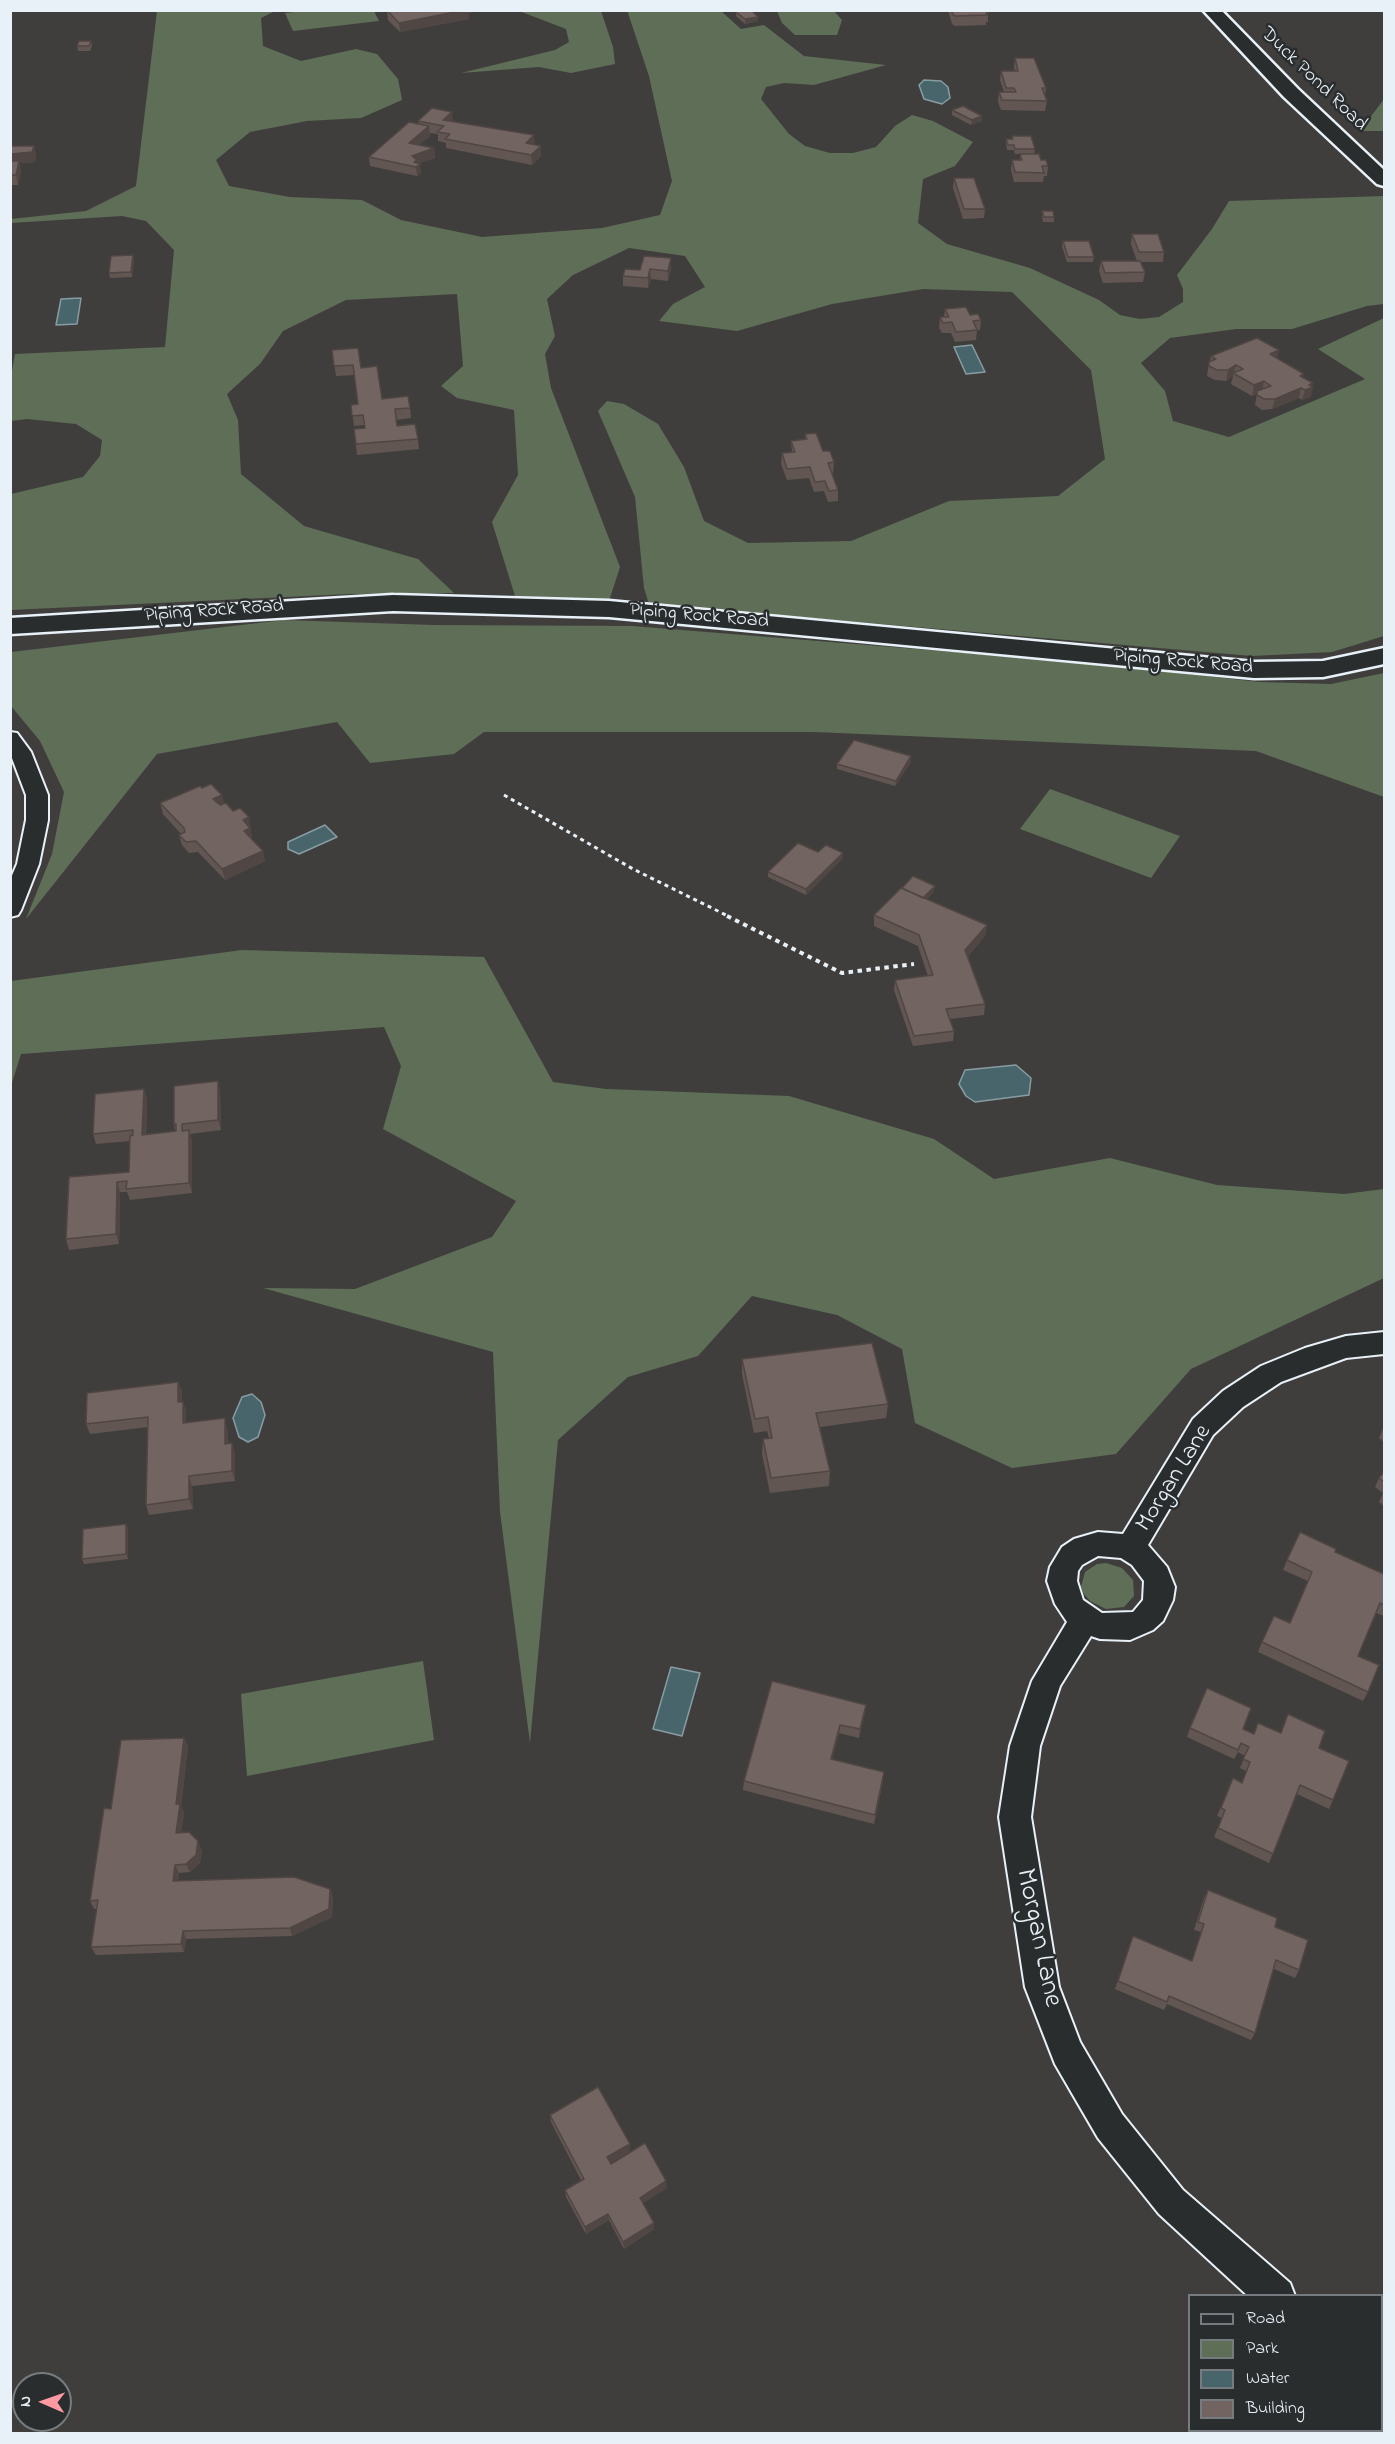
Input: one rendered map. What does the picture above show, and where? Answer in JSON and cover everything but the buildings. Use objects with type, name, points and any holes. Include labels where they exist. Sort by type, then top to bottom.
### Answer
[{"type":"street","name":"Duck Pond Road","points":[[1211,10],[1291,93],[1384,180]]},
{"type":"street","name":"Piping Rock Road","points":[[10,626],[393,603],[609,609],[1254,670],[1323,669],[1384,656]]},
{"type":"street","points":[[10,738],[21,752],[37,795],[37,820],[28,864],[10,910]]},
{"type":"street","name":"Morgan Lane","points":[[1130,1549],[1203,1427],[1233,1399],[1271,1374],[1314,1356],[1346,1347],[1384,1343]]},
{"type":"street","name":"Morgan Lane","points":[[1098,1544],[1115,1544],[1130,1549],[1142,1556],[1157,1576],[1160,1587],[1153,1612],[1143,1621],[1130,1627],[1115,1628],[1086,1619],[1073,1609],[1065,1596],[1062,1581],[1064,1568],[1078,1552],[1098,1544]]},
{"type":"street","name":"Morgan Lane","points":[[1086,1619],[1047,1681],[1025,1746],[1016,1817],[1041,1987],[1067,2052],[1110,2126],[1171,2202],[1248,2273],[1276,2294]]},
{"type":"path","points":[[504,795],[633,869],[842,973],[914,964]]},
{"type":"green space","points":[[627,10],[721,11],[741,29],[764,25],[804,56],[886,65],[814,85],[784,83],[766,87],[761,99],[789,134],[805,146],[830,153],[853,153],[876,147],[895,126],[912,115],[933,121],[973,142],[955,166],[923,179],[918,223],[947,244],[1030,268],[1099,300],[1120,315],[1140,319],[1159,317],[1183,302],[1183,289],[1177,275],[1212,229],[1229,201],[1384,196],[1384,304],[1367,306],[1292,329],[1236,329],[1170,338],[1141,363],[1165,391],[1173,421],[1229,437],[1365,379],[1318,349],[1384,318],[1384,636],[1332,652],[1252,656],[649,604],[644,588],[635,497],[598,411],[607,401],[624,404],[658,424],[684,467],[704,521],[748,543],[851,541],[949,501],[1058,496],[1105,459],[1091,370],[1012,292],[923,289],[832,304],[737,331],[659,321],[673,304],[705,287],[685,256],[629,248],[573,275],[547,299],[555,336],[545,354],[551,388],[620,567],[609,601],[515,596],[492,522],[518,475],[514,410],[457,398],[441,386],[463,366],[457,294],[346,300],[283,331],[260,364],[227,394],[238,420],[241,474],[304,526],[418,559],[454,593],[349,594],[11,610],[11,494],[83,477],[100,456],[102,440],[76,424],[27,419],[11,421],[11,376],[15,354],[165,347],[174,250],[146,221],[122,216],[11,223],[11,219],[86,211],[136,186],[157,11],[275,11],[261,18],[263,46],[301,61],[356,49],[377,54],[398,79],[402,100],[361,118],[307,121],[250,132],[216,160],[229,186],[290,197],[362,200],[401,220],[482,237],[602,228],[660,215],[672,181],[649,76]]},
{"type":"green space","points":[[374,11],[379,21],[293,31],[285,13]]},
{"type":"green space","points":[[519,11],[601,11],[613,47],[615,64],[571,73],[539,67],[461,73],[555,50],[569,42],[566,29]]},
{"type":"green space","points":[[777,11],[834,11],[842,20],[837,35],[795,35],[782,23]]},
{"type":"green space","points":[[1384,99],[1384,131],[1360,131]]},
{"type":"green space","points":[[284,620],[433,625],[632,626],[1103,664],[1259,682],[1331,684],[1384,673],[1384,797],[1256,751],[815,732],[484,732],[454,754],[370,763],[337,722],[157,754],[26,919],[52,854],[64,792],[40,741],[11,706],[11,652]]},
{"type":"green space","points":[[1050,789],[1180,836],[1151,878],[1020,829]]},
{"type":"green space","points":[[242,950],[484,957],[553,1082],[606,1089],[789,1096],[934,1139],[994,1179],[1110,1158],[1217,1185],[1344,1194],[1384,1189],[1384,1278],[1191,1369],[1116,1454],[1012,1468],[915,1423],[902,1349],[837,1315],[752,1296],[698,1356],[628,1377],[558,1440],[530,1743],[500,1512],[493,1352],[263,1288],[355,1289],[492,1237],[516,1201],[383,1129],[401,1066],[384,1027],[21,1054],[11,1086],[11,981]]},
{"type":"green space","points":[[1106,1563],[1122,1568],[1133,1580],[1134,1596],[1124,1607],[1106,1609],[1090,1601],[1081,1587],[1085,1572],[1097,1564]]},
{"type":"green space","points":[[423,1661],[434,1740],[247,1776],[241,1694]]},
{"type":"water","points":[[924,80],[941,81],[948,87],[950,98],[942,104],[924,99],[919,85]]},
{"type":"water","points":[[81,298],[77,324],[56,325],[61,299]]},
{"type":"water","points":[[972,345],[985,372],[966,374],[954,347]]},
{"type":"water","points":[[325,825],[337,837],[299,854],[288,849],[288,842]]},
{"type":"water","points":[[1016,1065],[1031,1078],[1029,1095],[975,1102],[966,1096],[959,1084],[965,1070]]},
{"type":"water","points":[[252,1394],[261,1402],[265,1415],[258,1437],[248,1442],[239,1437],[233,1418],[242,1397]]},
{"type":"water","points":[[671,1667],[700,1673],[682,1736],[653,1729]]}]
